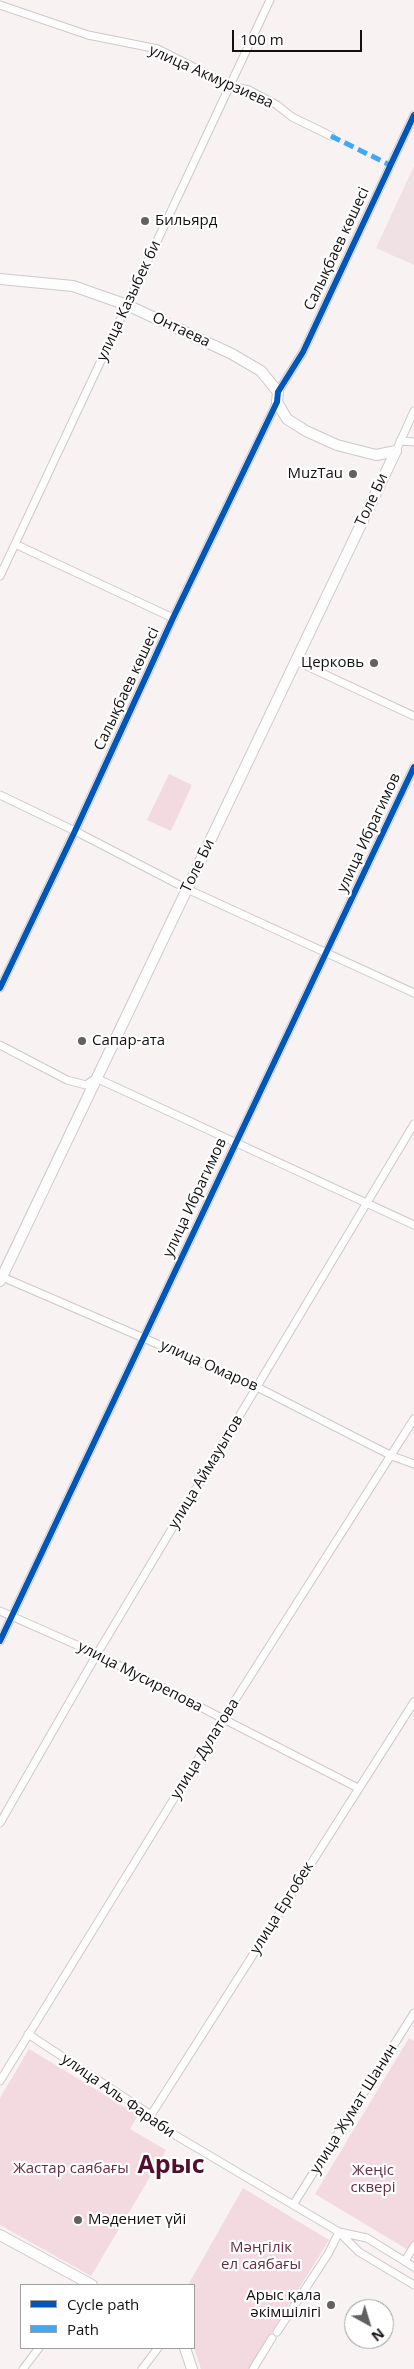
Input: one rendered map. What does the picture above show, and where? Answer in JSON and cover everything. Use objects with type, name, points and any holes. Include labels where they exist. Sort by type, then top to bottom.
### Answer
[{"type":"main road","name":"Онтаева","points":[[0,279],[73,286],[127,305],[239,358],[261,371],[278,397],[287,419],[306,431],[337,445],[376,455],[396,451]]},
{"type":"main road","name":"Толе Би","points":[[1,1278],[396,451]]},
{"type":"main road","points":[[0,2235],[88,2284]]},
{"type":"main road","points":[[185,2349],[192,2369]]},
{"type":"street","name":"улица Казыбек би","points":[[0,576],[270,0]]},
{"type":"street","name":"улица Акмурзиева","points":[[0,5],[88,35],[158,49],[231,86],[249,90],[277,105],[292,117],[331,136]]},
{"type":"street","name":"Салықбаев көшесі","points":[[0,988],[76,831],[173,618],[278,397],[303,352],[414,115]]},
{"type":"street","points":[[396,451],[414,412]]},
{"type":"street","points":[[400,441],[414,442]]},
{"type":"street","points":[[15,544],[173,618]]},
{"type":"street","points":[[296,661],[414,716]]},
{"type":"street","name":"улица Ибрагимов","points":[[0,1641],[414,766]]},
{"type":"street","points":[[0,796],[76,831],[187,889],[327,952],[414,994]]},
{"type":"street","points":[[0,1045],[67,1080],[86,1085],[96,1078],[414,1225]]},
{"type":"street","name":"улица Аймауытов","points":[[0,1822],[97,1654],[414,1124]]},
{"type":"street","name":"улица Омаров","points":[[1,1278],[256,1387],[392,1456],[414,1464]]},
{"type":"street","name":"улица Дулатова","points":[[0,2081],[223,1719],[414,1419]]},
{"type":"street","name":"улица Мусирепова","points":[[0,1611],[97,1654],[358,1788]]},
{"type":"street","name":"улица Ергобек","points":[[151,2115],[414,1702]]},
{"type":"street","name":"улица Жумат Шанин","points":[[293,2205],[414,2012]]},
{"type":"street","name":"улица Аль Фараби","points":[[28,2034],[151,2115],[158,2126],[339,2232],[359,2252],[414,2285]]},
{"type":"street","points":[[253,2369],[328,2254],[339,2232]]},
{"type":"street","name":"улица Аль Фараби","points":[[339,2232],[367,2238],[414,2267]]},
{"type":"street","points":[[405,2261],[414,2246]]},
{"type":"street","points":[[23,2369],[38,2349]]},
{"type":"street","points":[[142,2369],[157,2349]]},
{"type":"shaded area","points":[[414,166],[414,265],[376,248]]},
{"type":"green space","points":[[169,774],[192,785],[171,831],[147,820]]},
{"type":"green space","name":"Жеңіс сквері","points":[[409,2038],[414,2041],[414,2244],[410,2251],[315,2194]]},
{"type":"green space","name":"Жастар саябағы","points":[[29,2049],[138,2115],[130,2129],[166,2150],[91,2276],[0,2225],[0,2098]]},
{"type":"green space","name":"Мәңгілік ел саябағы","points":[[243,2188],[329,2240],[249,2369],[201,2369],[194,2349],[195,2284],[189,2284]]},
{"type":"marked path","points":[[331,136],[390,165]]},
{"type":"cycle path","points":[[0,988],[173,618],[277,402],[278,392],[303,352],[414,115]]},
{"type":"cycle path","points":[[0,1641],[414,767]]},
{"type":"place","name":"Бильярд","points":[[145,221]]},
{"type":"place","name":"MuzTau","points":[[353,474]]},
{"type":"place","name":"Церковь","points":[[374,663]]},
{"type":"place","name":"Сапар-ата","points":[[82,1041]]},
{"type":"place","name":"Mәдениет үйі","points":[[78,2220]]},
{"type":"place","name":"Арыс қала әкімшілігі","points":[[331,2305]]},
{"type":"district","name":"Арыс","points":[[171,2166]]}]
